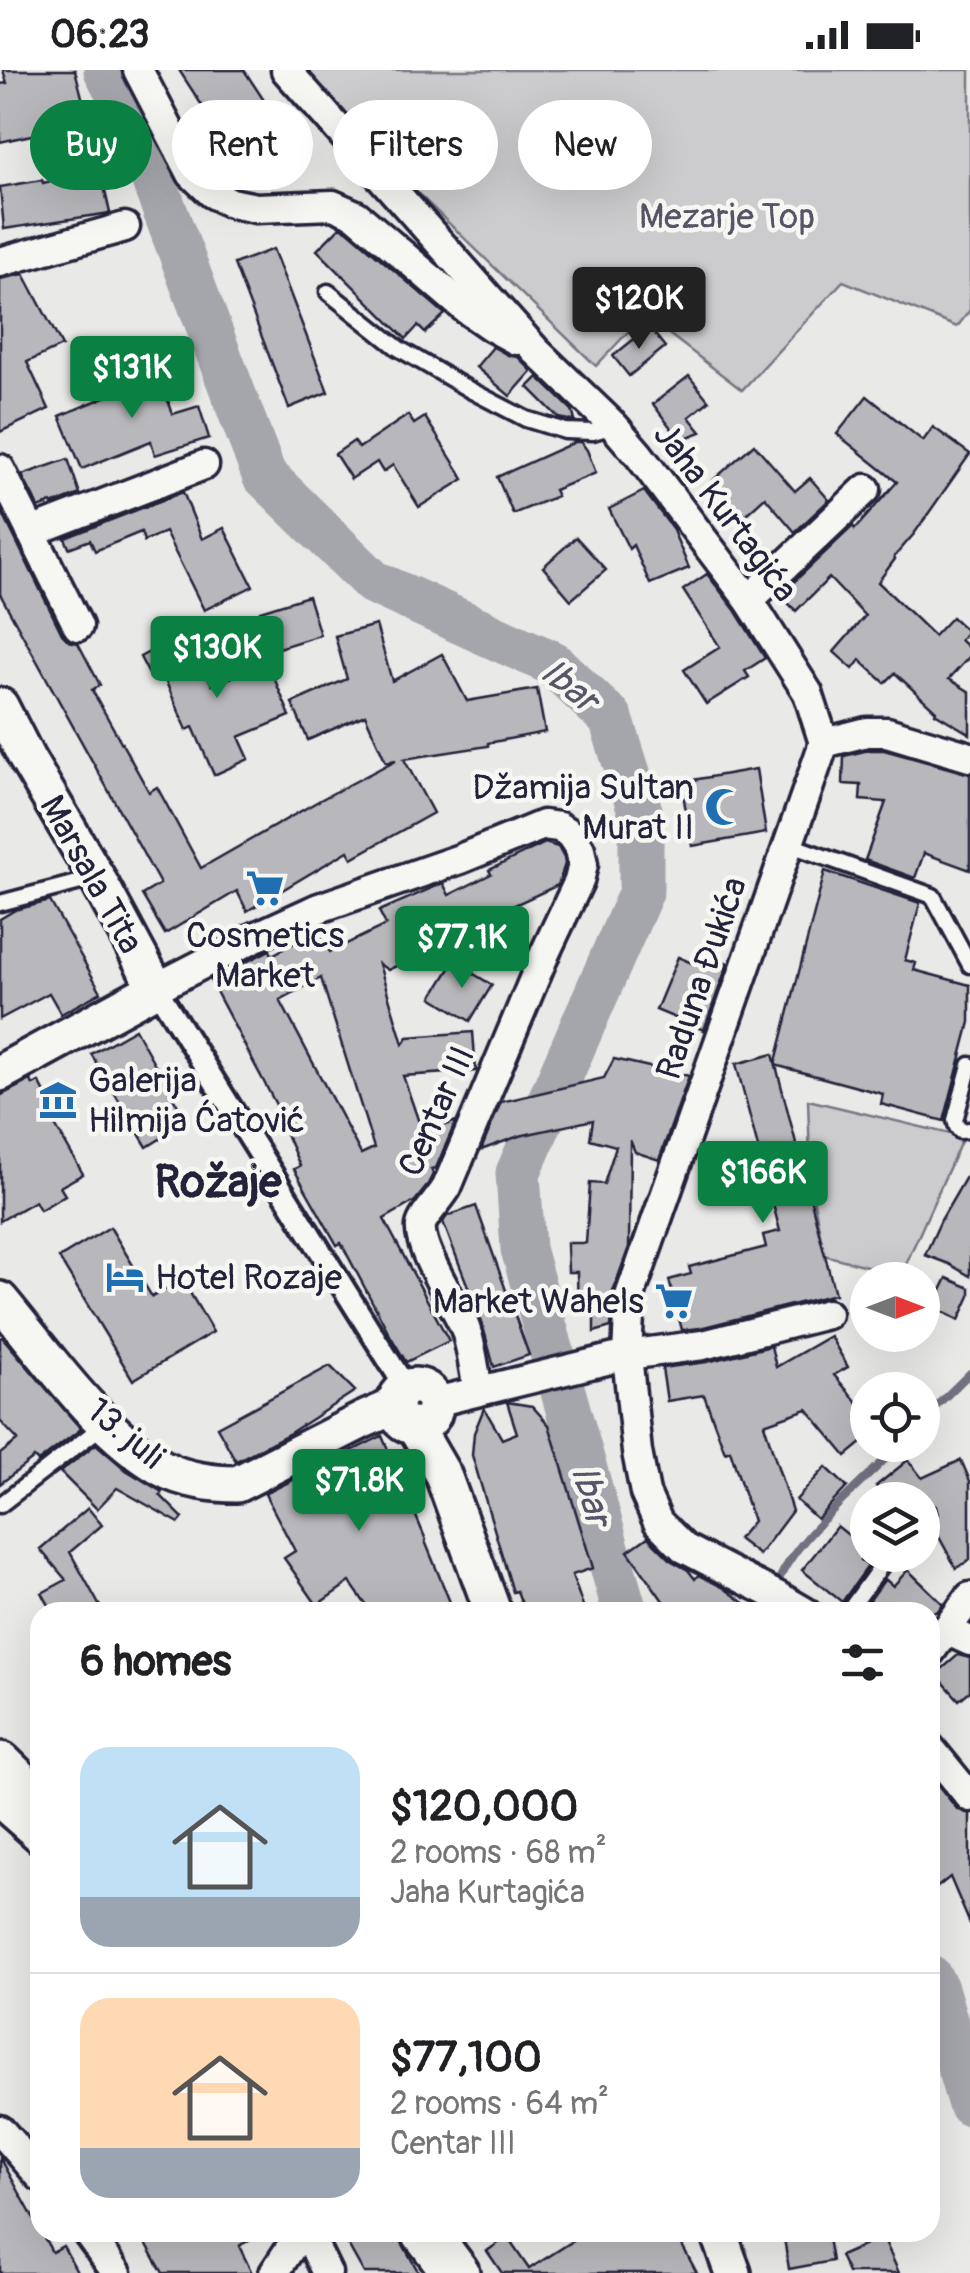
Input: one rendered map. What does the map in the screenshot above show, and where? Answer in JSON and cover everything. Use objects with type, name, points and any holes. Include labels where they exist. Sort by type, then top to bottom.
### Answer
[{"type":"main road","points":[[0,1765],[30,1794]]},
{"type":"main road","points":[[433,2242],[456,2273]]},
{"type":"street","name":"Jaha Kurtagića","points":[[138,70],[192,174],[212,193],[231,203],[256,208],[333,206],[356,215],[466,309],[535,350]]},
{"type":"street","name":"Jaha Kurtagića","points":[[286,70],[535,350],[614,426],[639,456],[749,600],[808,693],[824,743]]},
{"type":"street","points":[[0,262],[125,226]]},
{"type":"street","points":[[31,532],[204,465]]},
{"type":"street","points":[[0,469],[78,626]]},
{"type":"street","points":[[749,600],[866,489]]},
{"type":"street","name":"Marsala Tita","points":[[0,706],[156,988]]},
{"type":"street","points":[[824,743],[868,732],[887,732],[970,756]]},
{"type":"street","name":"Raduna Ðukića","points":[[784,1600],[684,1548],[658,1522],[645,1493],[617,1358],[630,1296],[824,743]]},
{"type":"street","name":"Centar III","points":[[156,988],[320,908],[543,825],[570,834],[583,864],[579,882],[447,1188],[423,1218],[420,1230],[424,1246],[467,1333],[478,1390]]},
{"type":"street","points":[[0,1072],[156,988],[417,1406],[489,1602]]},
{"type":"street","name":"13. juli","points":[[0,1300],[121,1439],[164,1470],[216,1484],[238,1484],[362,1420],[417,1406]]},
{"type":"street","points":[[417,1406],[617,1358],[703,1345],[827,1314]]},
{"type":"street","points":[[949,1641],[970,1597]]},
{"type":"street","points":[[940,1760],[970,1797]]},
{"type":"street","points":[[0,1804],[30,1830]]},
{"type":"street","points":[[0,2130],[30,2164]]},
{"type":"street","points":[[95,2242],[117,2273]]},
{"type":"street","points":[[274,2273],[297,2242]]},
{"type":"street","points":[[310,2242],[327,2273]]},
{"type":"street","points":[[722,2242],[733,2273]]},
{"type":"lane","points":[[328,292],[411,356],[526,419],[565,431],[593,432],[614,426]]},
{"type":"lane","points":[[787,844],[934,896],[970,966]]},
{"type":"lane","points":[[0,903],[97,878]]},
{"type":"lane","points":[[970,1065],[955,1120],[960,1132],[970,1130]]},
{"type":"lane","points":[[0,1505],[106,1423]]},
{"type":"lane","points":[[855,1602],[876,1572]]},
{"type":"green space","name":"Mezarje Top","points":[[291,70],[970,70],[970,310],[957,327],[843,281],[742,390],[644,315],[596,366],[415,190],[498,190],[498,100],[333,100],[333,111]]},
{"type":"green space","points":[[808,1100],[963,1137],[907,1262],[851,1262],[824,1255],[811,1186]]},
{"type":"building","points":[[3,70],[75,70],[83,100],[30,100],[30,135],[0,142],[0,84],[7,83]]},
{"type":"building","points":[[179,70],[244,70],[264,100],[198,100]]},
{"type":"building","points":[[30,182],[30,190],[105,190],[110,213],[4,229],[0,187]]},
{"type":"building","points":[[340,227],[445,314],[425,333],[418,326],[406,339],[317,250]]},
{"type":"building","points":[[273,249],[328,392],[289,408],[234,264]]},
{"type":"building","points":[[24,274],[62,346],[27,362],[49,409],[0,432],[0,279]]},
{"type":"building","points":[[649,327],[665,347],[629,376],[613,356]]},
{"type":"building","points":[[493,347],[518,357],[532,371],[510,396],[476,367]]},
{"type":"building","points":[[155,365],[173,414],[199,406],[209,438],[155,455],[151,441],[82,469],[60,416],[124,389],[120,377]]},
{"type":"building","points":[[689,376],[709,401],[689,417],[701,432],[680,440],[653,404]]},
{"type":"building","points":[[538,377],[572,410],[575,421],[559,418],[528,387]]},
{"type":"building","points":[[867,396],[923,441],[933,427],[970,454],[878,582],[934,636],[952,617],[967,631],[960,640],[970,649],[970,656],[949,679],[970,692],[970,734],[935,713],[895,673],[885,683],[860,660],[853,669],[834,652],[865,616],[829,578],[796,611],[780,595],[853,526],[855,529],[897,482],[837,434]]},
{"type":"building","points":[[408,415],[414,424],[425,417],[464,479],[419,507],[393,465],[383,472],[377,462],[351,479],[335,454],[354,441],[359,448]]},
{"type":"building","points":[[581,442],[587,450],[596,473],[554,490],[557,496],[513,514],[497,477]]},
{"type":"building","points":[[754,444],[795,491],[810,478],[829,500],[795,532],[765,497],[742,518],[711,482]]},
{"type":"building","points":[[68,459],[80,494],[39,508],[22,475]]},
{"type":"building","points":[[644,491],[672,528],[689,568],[650,584],[633,545],[629,549],[609,509]]},
{"type":"building","points":[[183,492],[202,539],[224,528],[253,586],[204,610],[165,532],[144,541],[141,532],[95,551],[90,540],[69,548],[65,538]]},
{"type":"building","points":[[0,508],[62,634],[78,643],[100,685],[92,690],[149,792],[157,787],[201,868],[396,760],[386,762],[365,715],[308,740],[292,703],[347,679],[335,636],[376,625],[392,681],[442,654],[467,701],[537,689],[545,732],[488,746],[404,759],[433,813],[352,858],[348,851],[247,911],[237,891],[165,934],[142,895],[160,884],[0,594]]},
{"type":"building","points":[[576,537],[606,570],[571,600],[543,567]]},
{"type":"building","points":[[707,574],[765,658],[745,671],[749,677],[706,704],[684,670],[720,647],[683,590]]},
{"type":"building","points":[[308,596],[320,635],[272,650],[260,611]]},
{"type":"building","points":[[185,633],[212,685],[268,663],[290,716],[239,737],[249,759],[214,775],[193,727],[187,730],[162,673],[151,678],[140,657]]},
{"type":"building","points":[[884,750],[970,774],[970,870],[924,853],[915,878],[865,860],[886,802],[860,800],[861,785],[843,784],[844,756]]},
{"type":"building","name":"Džamija Sultan Murat II","points":[[756,769],[766,833],[692,846],[681,782]]},
{"type":"building","points":[[545,843],[558,847],[565,864],[558,885],[465,928],[467,932],[388,970],[379,964],[403,1044],[408,1037],[473,1032],[476,1071],[403,1076],[423,1134],[456,1121],[436,1168],[431,1169],[433,1174],[427,1186],[415,1201],[384,1219],[449,1341],[406,1362],[341,1243],[337,1245],[294,1169],[300,1166],[280,1120],[283,1118],[210,980],[270,950],[272,955],[300,940],[305,948],[322,939],[330,952],[386,925],[379,911],[443,883],[449,895],[491,874],[489,870]],"holes":[[[321,978],[374,1148],[361,1154],[280,1000]]]},
{"type":"building","points":[[825,871],[920,903],[905,960],[916,963],[914,970],[970,985],[970,1022],[944,1121],[881,1104],[883,1094],[775,1065]]},
{"type":"building","points":[[50,901],[101,992],[61,1014],[49,993],[0,1019],[0,919],[15,910]]},
{"type":"building","points":[[697,950],[728,963],[704,1030],[656,1010],[678,957],[692,963]]},
{"type":"building","points":[[454,962],[492,985],[470,1021],[432,997]]},
{"type":"building","points":[[135,1029],[187,1122],[147,1147],[91,1054]]},
{"type":"building","points":[[773,1054],[835,1294],[682,1330],[669,1280],[691,1274],[689,1267],[766,1247],[763,1235],[780,1231],[736,1064]]},
{"type":"building","points":[[614,1059],[689,1076],[659,1160],[635,1152],[630,1140],[629,1247],[613,1291],[611,1327],[594,1332],[594,1314],[578,1314],[577,1272],[568,1272],[567,1243],[586,1243],[590,1183],[604,1184],[616,1146],[590,1139],[593,1120],[519,1136],[481,1150],[501,1102],[604,1078]]},
{"type":"building","points":[[31,1080],[33,1085],[39,1082],[61,1122],[55,1125],[83,1174],[60,1187],[65,1195],[40,1210],[35,1201],[0,1221],[0,1096]]},
{"type":"building","points":[[970,1170],[970,1276],[925,1255]]},
{"type":"building","points":[[476,1206],[529,1355],[494,1367],[482,1323],[443,1222],[447,1216]]},
{"type":"building","points":[[110,1227],[152,1297],[182,1279],[213,1332],[133,1380],[59,1258]]},
{"type":"building","points":[[947,1278],[970,1288],[959,1320],[940,1310],[940,1292]]},
{"type":"building","points":[[830,1336],[848,1367],[834,1375],[850,1394],[850,1453],[846,1456],[807,1409],[764,1424],[792,1511],[759,1555],[738,1539],[753,1521],[730,1450],[725,1452],[704,1395],[667,1401],[662,1368],[707,1362],[771,1346],[776,1367]]},
{"type":"building","points":[[2,1337],[81,1429],[38,1462],[34,1458],[0,1484],[0,1454],[18,1440],[0,1421]]},
{"type":"building","points":[[330,1366],[355,1391],[290,1433],[236,1461],[217,1427]]},
{"type":"building","points":[[507,1402],[532,1406],[549,1425],[593,1568],[572,1575],[581,1602],[521,1602],[517,1591],[513,1592],[472,1455],[474,1433],[484,1408],[502,1439],[517,1433]]},
{"type":"building","points":[[382,1436],[450,1602],[364,1602],[350,1582],[321,1602],[315,1602],[284,1558],[295,1551],[265,1494]]},
{"type":"building","points":[[96,1444],[126,1470],[162,1492],[160,1495],[183,1518],[179,1523],[117,1488],[97,1509],[60,1472]]},
{"type":"building","points":[[961,1460],[970,1481],[970,1560],[956,1568],[940,1539],[940,1482],[881,1482],[906,1462],[922,1478]]},
{"type":"building","points":[[826,1467],[847,1487],[817,1519],[796,1500]]},
{"type":"building","points":[[88,1508],[102,1525],[70,1552],[98,1602],[47,1602],[42,1593],[66,1580],[40,1549]]},
{"type":"building","points":[[837,1526],[850,1536],[850,1572],[864,1572],[842,1602],[802,1570]]},
{"type":"building","points":[[648,1537],[695,1579],[698,1575],[743,1602],[664,1602],[628,1551]]},
{"type":"building","points":[[910,1572],[943,1604],[940,1608],[940,1602],[868,1602],[885,1579],[893,1586]]},
{"type":"building","points":[[958,1655],[970,1658],[970,1691],[959,1700],[940,1679],[940,1671]]},
{"type":"building","points":[[940,1788],[957,1809],[970,1814],[970,1924],[950,1877],[940,1885]]},
{"type":"building","points":[[0,2157],[30,2212],[30,2242],[47,2242],[52,2252],[63,2246],[78,2273],[0,2273]]},
{"type":"building","points":[[146,2242],[246,2242],[239,2246],[252,2273],[163,2273]]},
{"type":"building","points":[[347,2242],[402,2242],[419,2273],[364,2273]]},
{"type":"building","points":[[500,2242],[510,2242],[529,2269],[571,2242],[680,2242],[697,2273],[502,2273],[487,2251]]},
{"type":"building","points":[[785,2242],[829,2242],[832,2261],[789,2269]]},
{"type":"building","points":[[872,2242],[885,2242],[899,2273],[848,2273],[840,2256]]},
{"type":"waterway","name":"Ibar","points":[[106,70],[128,112],[264,475],[373,582],[552,663],[611,719],[641,814],[641,892],[518,1173],[523,1249],[622,1602]]},
{"type":"waterway","points":[[940,1402],[970,1373]]},
{"type":"waterway","points":[[776,1588],[796,1551],[882,1462]]},
{"type":"waterway","name":"Ibar","points":[[940,2003],[970,2104]]},
{"type":"place","name":"Džamija Sultan Murat II","points":[[724,807]]},
{"type":"place","name":"Cosmetics Market","points":[[265,888]]},
{"type":"place","name":"Galerija Hilmija Ćatović","points":[[58,1100]]},
{"type":"place","name":"Hotel Rozaje","points":[[125,1277]]},
{"type":"place","name":"Market Wahels","points":[[674,1301]]},
{"type":"district","name":"Rožaje","points":[[218,1181]]}]
